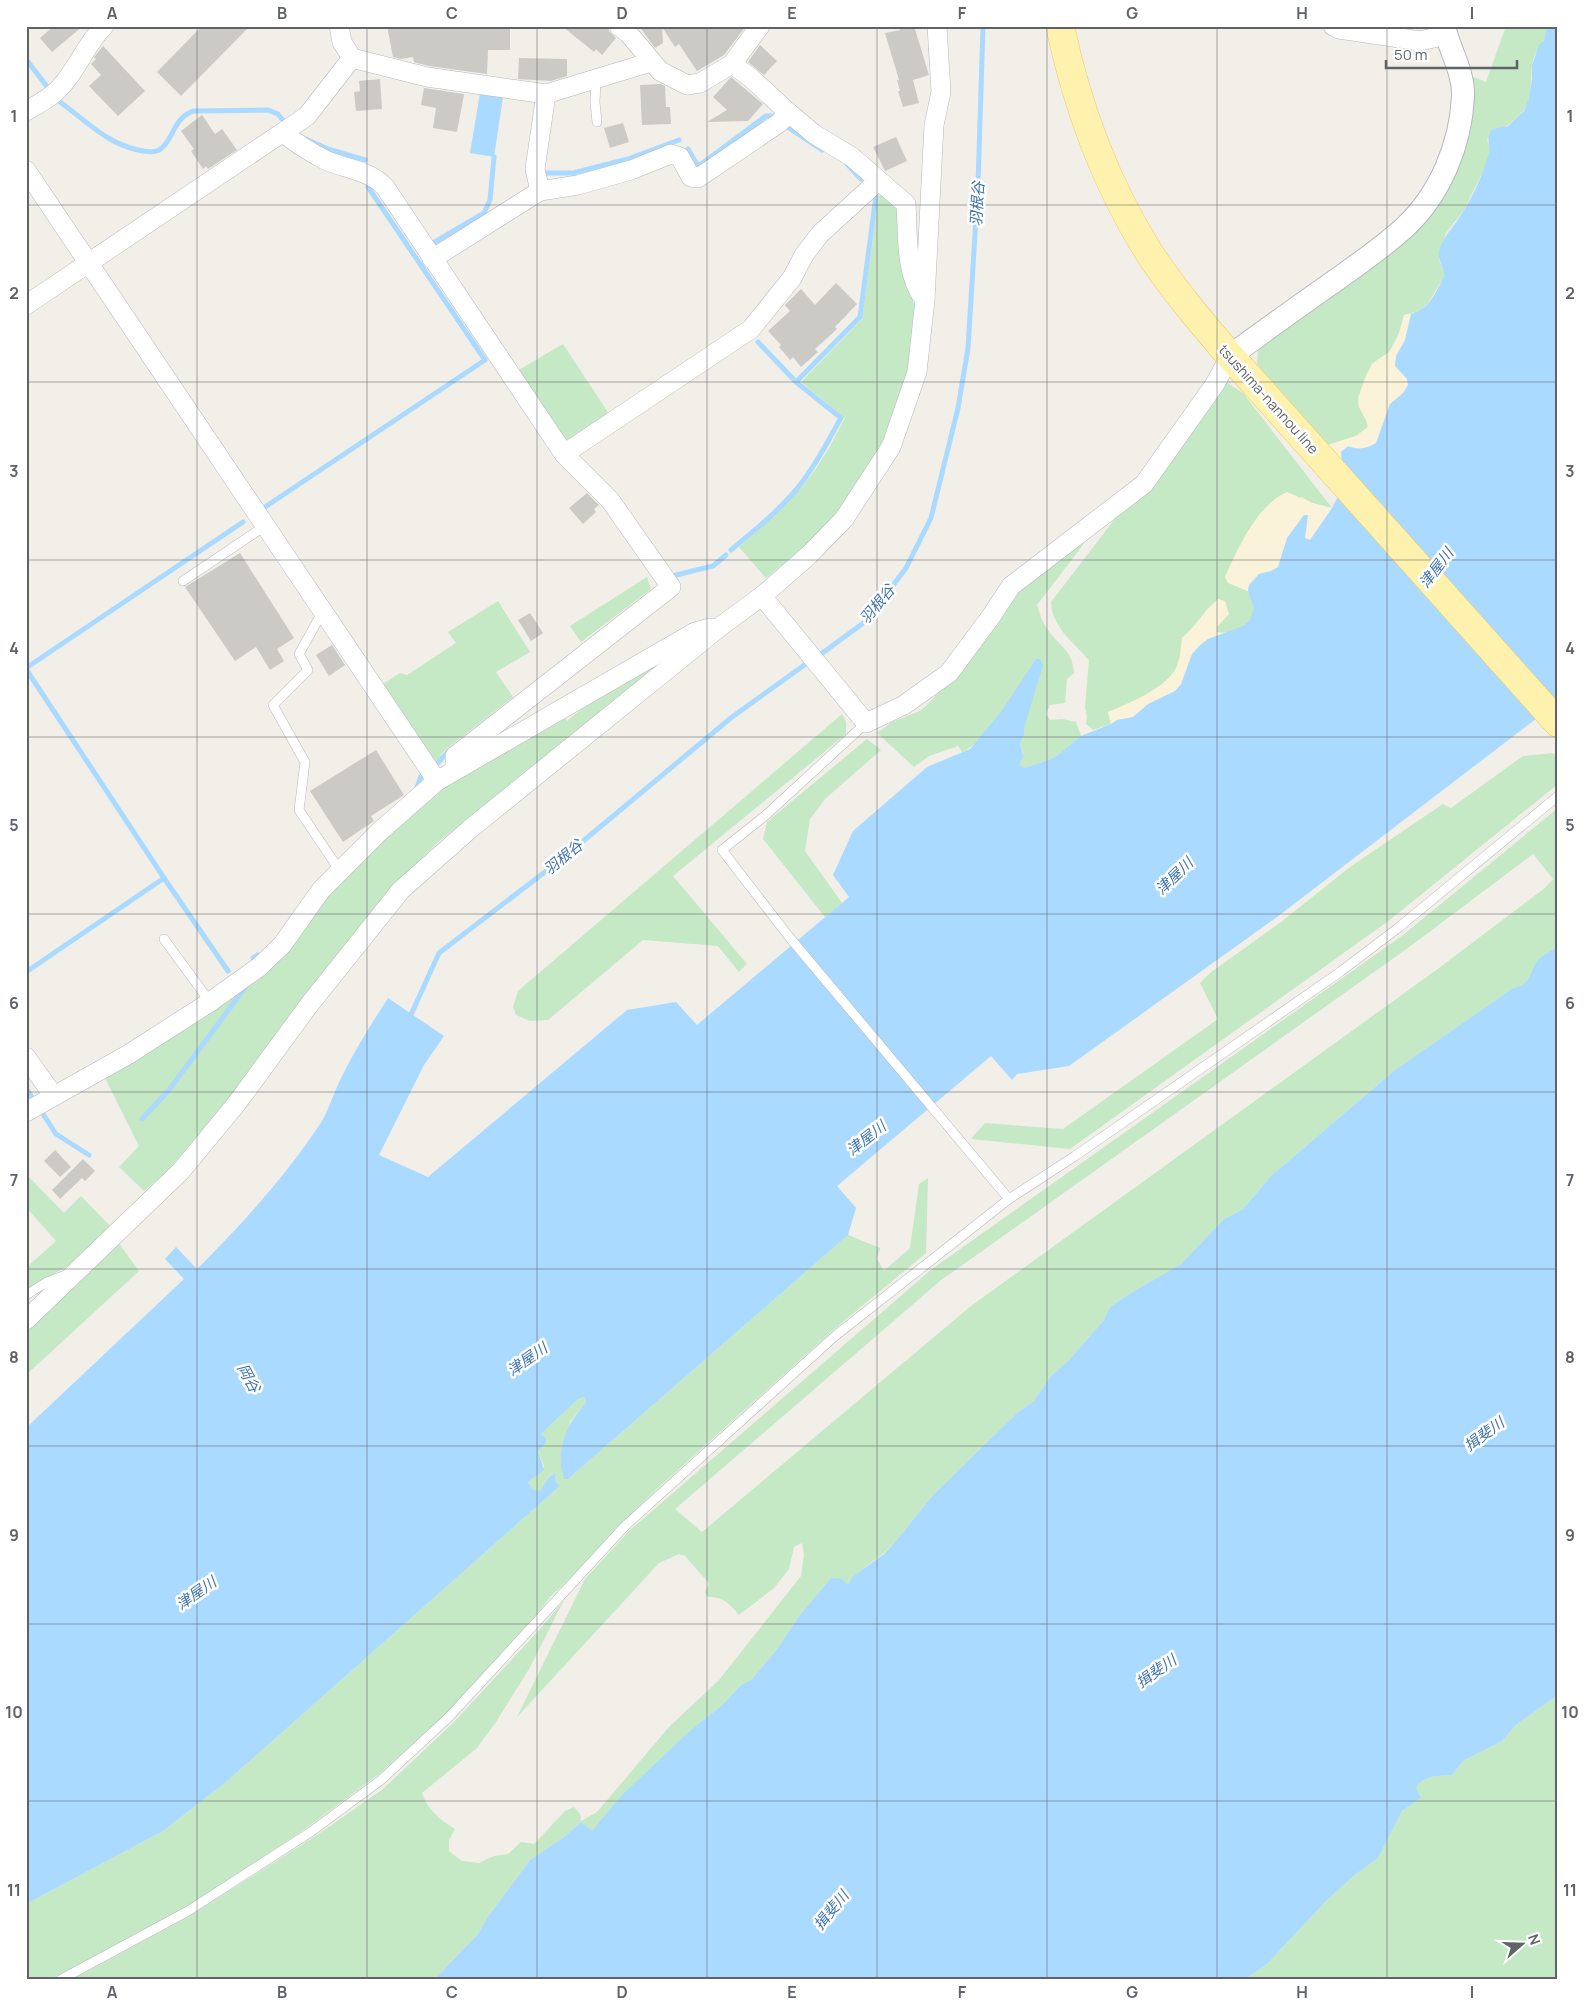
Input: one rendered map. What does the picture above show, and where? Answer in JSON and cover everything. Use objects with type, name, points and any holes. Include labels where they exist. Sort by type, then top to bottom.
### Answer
[{"type":"main road","name":"tsushima-nannou line","points":[[1060,26],[1071,74],[1089,130],[1120,202],[1148,252],[1188,307],[1230,356],[1558,723]]},
{"type":"street","points":[[26,111],[49,97],[64,84],[95,35],[104,26]]},
{"type":"street","points":[[339,26],[342,42],[352,58],[427,76],[546,94],[651,62]]},
{"type":"street","points":[[619,26],[629,34],[660,72],[687,85],[700,83],[732,64],[760,26]]},
{"type":"street","points":[[26,1320],[187,1163],[237,1103],[309,1006],[401,890],[470,828],[721,626],[768,603],[809,555],[844,519],[891,447],[917,372],[925,300],[934,125],[940,92],[937,26]]},
{"type":"street","points":[[768,603],[866,723],[904,705],[949,673],[1011,586],[1144,484],[1215,384],[1230,356],[1376,251],[1406,226],[1429,199],[1447,169],[1458,130],[1463,94],[1458,66],[1445,31],[1420,41],[1339,29],[1333,26]]},
{"type":"street","points":[[26,305],[307,116],[352,58]]},
{"type":"street","points":[[732,64],[751,78],[788,113],[814,134],[852,157],[906,204],[911,269],[916,289],[925,300]]},
{"type":"street","points":[[540,191],[535,169],[546,94]]},
{"type":"street","points":[[432,259],[540,191],[578,185],[632,170],[671,154],[680,157],[691,177],[698,178],[779,123],[788,113]]},
{"type":"street","points":[[282,133],[300,146],[326,160],[377,179],[385,187],[564,454],[610,500],[671,587],[455,756],[455,770]]},
{"type":"street","points":[[26,170],[437,781]]},
{"type":"street","points":[[564,454],[751,329],[792,278],[804,255],[820,234],[878,181]]},
{"type":"street","points":[[26,1057],[39,1104],[91,1077],[129,1054],[210,1002],[259,967],[282,945],[321,890],[379,832],[437,781],[695,632],[721,626]]},
{"type":"lane","points":[[596,80],[595,102],[598,122]]},
{"type":"lane","points":[[183,581],[265,526]]},
{"type":"lane","points":[[322,611],[299,654],[308,670],[273,705],[305,762],[298,810],[340,871]]},
{"type":"lane","points":[[866,723],[766,814],[722,850],[790,938],[1009,1199]]},
{"type":"lane","points":[[60,1980],[188,1911],[312,1831],[381,1780],[449,1717],[632,1520],[835,1336],[1009,1199],[1075,1156],[1340,972],[1405,922],[1558,796]]},
{"type":"lane","points":[[164,939],[210,1002]]},
{"type":"lane","points":[[26,1295],[47,1282],[78,1271]]},
{"type":"green space","points":[[1506,26],[1547,26],[1544,39],[1533,63],[1530,95],[1526,106],[1515,119],[1487,139],[1491,152],[1486,165],[1464,210],[1446,233],[1439,259],[1444,273],[1443,279],[1426,306],[1419,311],[1404,315],[1399,333],[1390,351],[1372,364],[1358,397],[1359,407],[1367,420],[1368,427],[1356,436],[1328,445],[1257,365],[1258,349],[1409,237],[1471,76],[1486,82]]},
{"type":"green space","points":[[884,192],[902,211],[906,279],[915,308],[912,345],[906,378],[882,442],[866,472],[825,526],[766,578],[739,547],[784,506],[814,472],[845,418],[801,382],[862,319],[879,196]]},
{"type":"green space","points":[[563,344],[611,417],[564,445],[517,371]]},
{"type":"green space","points":[[1226,382],[1243,393],[1332,508],[1312,503],[1302,497],[1261,512],[1225,577],[1238,587],[1248,591],[1254,608],[1252,618],[1238,629],[1222,633],[1217,632],[1217,627],[1208,608],[1194,627],[1182,638],[1178,664],[1168,679],[1144,696],[1108,712],[1111,724],[1093,730],[1086,724],[1085,707],[1089,660],[1059,627],[1052,611],[1051,602],[1124,507],[1152,489]]},
{"type":"green space","points":[[1081,541],[1083,545],[1037,605],[1046,627],[1071,658],[1074,673],[1067,679],[1065,703],[1050,705],[1046,714],[1050,720],[1062,719],[1076,722],[1081,736],[1054,758],[1024,768],[1019,765],[1023,753],[1020,743],[1024,735],[1036,659],[1003,710],[972,746],[962,752],[958,746],[929,756],[914,767],[877,733],[892,722],[920,711],[928,704],[954,675],[1019,590]]},
{"type":"green space","points":[[647,577],[651,589],[581,642],[570,626]]},
{"type":"green space","points":[[498,601],[530,652],[496,672],[513,697],[444,751],[434,764],[378,687],[400,673],[407,675],[456,643],[448,632]]},
{"type":"green space","points":[[687,641],[436,844],[394,886],[232,1098],[164,1174],[144,1191],[119,1167],[139,1146],[104,1076],[240,987],[286,954],[336,886],[386,835],[442,787],[561,713],[567,721],[604,691]]},
{"type":"green space","points":[[842,714],[846,722],[846,734],[673,876],[747,964],[739,972],[718,946],[643,940],[548,1020],[530,1021],[516,1015],[513,1007],[518,991]]},
{"type":"green space","points":[[867,739],[881,750],[825,799],[810,819],[805,851],[842,903],[825,917],[763,839],[767,822]]},
{"type":"green space","points":[[1553,753],[1558,757],[1558,784],[1391,919],[1070,1149],[971,1139],[985,1123],[1063,1129],[1218,1019],[1200,983],[1210,973],[1281,922],[1350,867],[1443,804],[1451,808],[1523,756]]},
{"type":"green space","points":[[1558,808],[1558,946],[1539,960],[1529,980],[1521,987],[1513,988],[1395,1070],[1271,1176],[1243,1209],[1224,1219],[1181,1264],[1110,1307],[1104,1320],[1069,1360],[1051,1376],[1034,1401],[1017,1413],[933,1495],[895,1542],[884,1553],[852,1577],[848,1585],[831,1578],[799,1616],[778,1648],[752,1679],[741,1685],[722,1705],[692,1729],[592,1832],[581,1822],[564,1837],[530,1860],[487,1918],[478,1934],[434,1980],[71,1980],[188,1917],[320,1833],[383,1789],[454,1722],[540,1629],[564,1600],[529,1669],[496,1722],[477,1748],[422,1793],[427,1804],[435,1814],[455,1829],[449,1840],[449,1851],[462,1861],[479,1863],[494,1856],[508,1854],[521,1842],[534,1844],[565,1811],[574,1807],[580,1814],[581,1821],[597,1812],[669,1727],[719,1680],[801,1576],[804,1555],[802,1543],[794,1547],[789,1569],[774,1588],[739,1615],[726,1602],[718,1598],[708,1597],[705,1592],[709,1583],[685,1556],[679,1554],[659,1563],[517,1717],[585,1579],[629,1531],[932,1269],[1403,935]],"holes":[[[1533,854],[1553,879],[1545,888],[1439,968],[971,1306],[702,1532],[675,1509],[940,1281],[1412,945]]]},
{"type":"green space","points":[[26,1174],[64,1213],[81,1196],[110,1226],[75,1262],[26,1290],[26,1268],[56,1241],[26,1207]]},
{"type":"green space","points":[[928,1178],[926,1253],[832,1331],[658,1488],[622,1523],[581,1568],[550,1597],[532,1621],[447,1713],[379,1774],[309,1826],[187,1908],[49,1980],[26,1980],[26,1904],[163,1831],[226,1782],[560,1486],[555,1481],[556,1473],[550,1476],[541,1491],[533,1491],[528,1482],[544,1467],[538,1451],[546,1443],[541,1434],[578,1399],[584,1397],[586,1402],[570,1422],[564,1479],[568,1479],[848,1235],[880,1248],[877,1259],[884,1271],[910,1248],[919,1184]]},
{"type":"green space","points":[[117,1241],[139,1271],[26,1375],[26,1331]]},
{"type":"green space","points":[[1558,1695],[1558,1980],[1244,1980],[1267,1964],[1327,1900],[1356,1874],[1378,1858],[1402,1811],[1421,1798],[1415,1788],[1419,1784],[1427,1778],[1452,1775],[1463,1761],[1502,1741],[1517,1724]]},
{"type":"sand","points":[[1411,314],[1405,340],[1396,356],[1395,366],[1407,379],[1408,385],[1403,393],[1390,404],[1376,443],[1371,446],[1355,449],[1342,464],[1328,445],[1356,436],[1368,427],[1359,406],[1359,397],[1365,379],[1374,363],[1393,347],[1404,315]]},
{"type":"sand","points":[[1287,492],[1312,503],[1332,508],[1310,540],[1305,538],[1308,519],[1287,538],[1278,567],[1255,577],[1249,585],[1248,591],[1228,583],[1225,577],[1250,528],[1266,507],[1276,498]]},
{"type":"sand","points":[[1218,599],[1225,601],[1229,614],[1217,627],[1217,632],[1223,634],[1208,639],[1192,654],[1181,684],[1175,691],[1148,704],[1133,717],[1117,720],[1111,724],[1108,712],[1156,689],[1171,675],[1176,668],[1182,638]]},
{"type":"water","name":"津屋川","points":[[1547,26],[1558,26],[1558,702],[1277,917],[1069,1066],[1017,1074],[1012,1080],[991,1056],[837,1186],[856,1208],[848,1235],[568,1479],[564,1479],[561,1466],[562,1446],[575,1416],[586,1402],[584,1397],[578,1399],[541,1434],[546,1439],[546,1443],[538,1451],[544,1470],[528,1482],[533,1490],[540,1491],[550,1476],[556,1473],[555,1481],[560,1486],[226,1782],[163,1831],[26,1904],[26,1428],[184,1279],[165,1259],[176,1247],[197,1269],[263,1198],[294,1161],[322,1121],[348,1064],[388,998],[444,1036],[424,1065],[379,1155],[428,1177],[627,1010],[676,1002],[697,1025],[849,897],[833,875],[853,831],[927,767],[970,749],[1001,712],[1036,659],[1040,659],[1043,665],[1024,728],[1024,735],[1020,743],[1023,756],[1019,765],[1024,768],[1054,758],[1081,736],[1117,720],[1133,717],[1148,704],[1175,691],[1181,684],[1192,654],[1199,646],[1208,639],[1243,626],[1250,620],[1254,608],[1248,591],[1249,585],[1259,574],[1278,567],[1287,538],[1304,515],[1308,515],[1305,538],[1310,540],[1332,508],[1344,485],[1341,452],[1348,446],[1362,448],[1376,443],[1390,404],[1403,393],[1408,385],[1407,379],[1395,366],[1396,356],[1405,340],[1411,314],[1427,305],[1442,281],[1444,274],[1439,258],[1440,248],[1468,204],[1478,184],[1490,150],[1489,137],[1492,129],[1508,126],[1524,111],[1529,98],[1532,65],[1539,45],[1544,40]]},
{"type":"water","points":[[480,93],[503,97],[494,157],[470,153]]},
{"type":"water","name":"揖斐川","points":[[1558,946],[1558,1695],[1517,1724],[1502,1741],[1463,1761],[1452,1775],[1427,1778],[1419,1784],[1416,1788],[1421,1798],[1402,1811],[1378,1858],[1356,1874],[1327,1900],[1267,1964],[1244,1980],[434,1980],[478,1934],[487,1918],[530,1860],[564,1837],[581,1822],[592,1831],[622,1795],[692,1729],[722,1705],[741,1685],[752,1679],[778,1648],[799,1616],[831,1578],[842,1579],[848,1585],[852,1577],[884,1554],[933,1495],[1017,1413],[1034,1401],[1051,1376],[1069,1360],[1104,1320],[1110,1307],[1181,1264],[1224,1219],[1243,1209],[1271,1176],[1395,1070],[1513,988],[1524,984],[1538,960]]},
{"type":"building","points":[[54,26],[83,26],[52,52],[40,38]]},
{"type":"building","points":[[202,26],[250,26],[181,96],[157,72]]},
{"type":"building","points":[[387,26],[510,26],[510,50],[488,50],[487,74],[429,66],[414,62],[413,57],[401,59],[393,57]]},
{"type":"building","points":[[562,26],[608,26],[609,31],[616,38],[602,55],[596,49],[594,52]]},
{"type":"building","points":[[639,26],[746,26],[724,55],[697,71],[679,44],[675,47],[662,27],[663,43],[655,48]]},
{"type":"building","points":[[899,26],[914,26],[929,75],[913,80],[919,103],[903,107],[898,91],[900,91],[897,80],[899,80],[885,33],[900,30]]},
{"type":"building","points":[[760,45],[777,61],[764,75],[748,62]]},
{"type":"building","points":[[103,46],[145,91],[118,116],[89,86],[101,75],[91,64]]},
{"type":"building","points":[[519,58],[567,59],[567,76],[551,81],[518,79]]},
{"type":"building","points":[[731,77],[763,104],[748,121],[707,122],[727,110],[713,97]]},
{"type":"building","points":[[380,79],[382,109],[356,111],[354,92],[360,91],[359,81]]},
{"type":"building","points":[[661,84],[665,86],[666,107],[670,107],[671,124],[642,125],[640,85]]},
{"type":"building","points":[[424,88],[464,94],[457,132],[433,128],[436,108],[421,105]]},
{"type":"building","points":[[202,115],[215,134],[222,129],[237,150],[208,169],[206,166],[203,169],[191,151],[194,149],[181,131]]},
{"type":"building","points":[[623,123],[629,142],[610,148],[604,128]]},
{"type":"building","points":[[896,137],[907,161],[885,171],[873,147]]},
{"type":"building","points":[[836,283],[857,304],[835,327],[837,329],[815,349],[818,352],[801,367],[793,357],[790,360],[779,347],[781,345],[768,331],[790,311],[785,305],[801,289],[815,305]]},
{"type":"building","points":[[587,493],[599,505],[594,509],[596,512],[583,524],[569,508]]},
{"type":"building","points":[[240,553],[294,638],[277,649],[284,661],[270,670],[256,647],[235,661],[185,587]]},
{"type":"building","points":[[530,613],[543,633],[531,641],[518,620]]},
{"type":"building","points":[[332,645],[345,665],[329,676],[316,655]]},
{"type":"building","points":[[376,750],[404,795],[371,816],[374,821],[343,842],[310,791]]},
{"type":"building","points":[[55,1150],[71,1167],[60,1177],[44,1161]]},
{"type":"building","points":[[83,1159],[95,1171],[85,1181],[82,1178],[60,1199],[52,1190]]},
{"type":"waterway","name":"羽根谷","points":[[817,657],[866,621],[906,568],[931,518],[958,408],[968,348],[978,185],[983,26]]},
{"type":"waterway","points":[[26,59],[48,88]]},
{"type":"waterway","points":[[60,102],[110,139],[128,147],[151,152],[162,148],[182,118],[193,111],[268,110],[278,114],[282,119]]},
{"type":"waterway","points":[[688,149],[696,163],[700,165],[766,116],[774,116]]},
{"type":"waterway","points":[[789,128],[822,150]]},
{"type":"waterway","points":[[306,139],[328,149],[365,160]]},
{"type":"waterway","points":[[546,173],[573,173],[628,159],[679,140]]},
{"type":"waterway","points":[[433,243],[484,213],[490,200],[494,157]]},
{"type":"waterway","points":[[847,164],[861,179]]},
{"type":"waterway","points":[[265,507],[485,360],[368,187]]},
{"type":"waterway","points":[[731,550],[773,514],[803,482],[841,418],[796,382],[860,317],[876,196]]},
{"type":"waterway","points":[[758,342],[796,382]]},
{"type":"waterway","points":[[26,668],[243,522]]},
{"type":"waterway","points":[[672,576],[713,566],[726,555]]},
{"type":"waterway","name":"羽根谷","points":[[409,1019],[439,953],[558,862],[732,717],[810,661]]},
{"type":"waterway","points":[[26,669],[164,878],[26,972]]},
{"type":"waterway","points":[[435,766],[447,753]]},
{"type":"waterway","points":[[416,790],[421,776]]},
{"type":"waterway","points":[[164,878],[228,971]]},
{"type":"waterway","points":[[253,958],[258,955]]},
{"type":"waterway","points":[[142,1119],[169,1090],[247,985]]},
{"type":"waterway","name":"岡谷","points":[[26,1088],[56,1134],[89,1155]]}]
